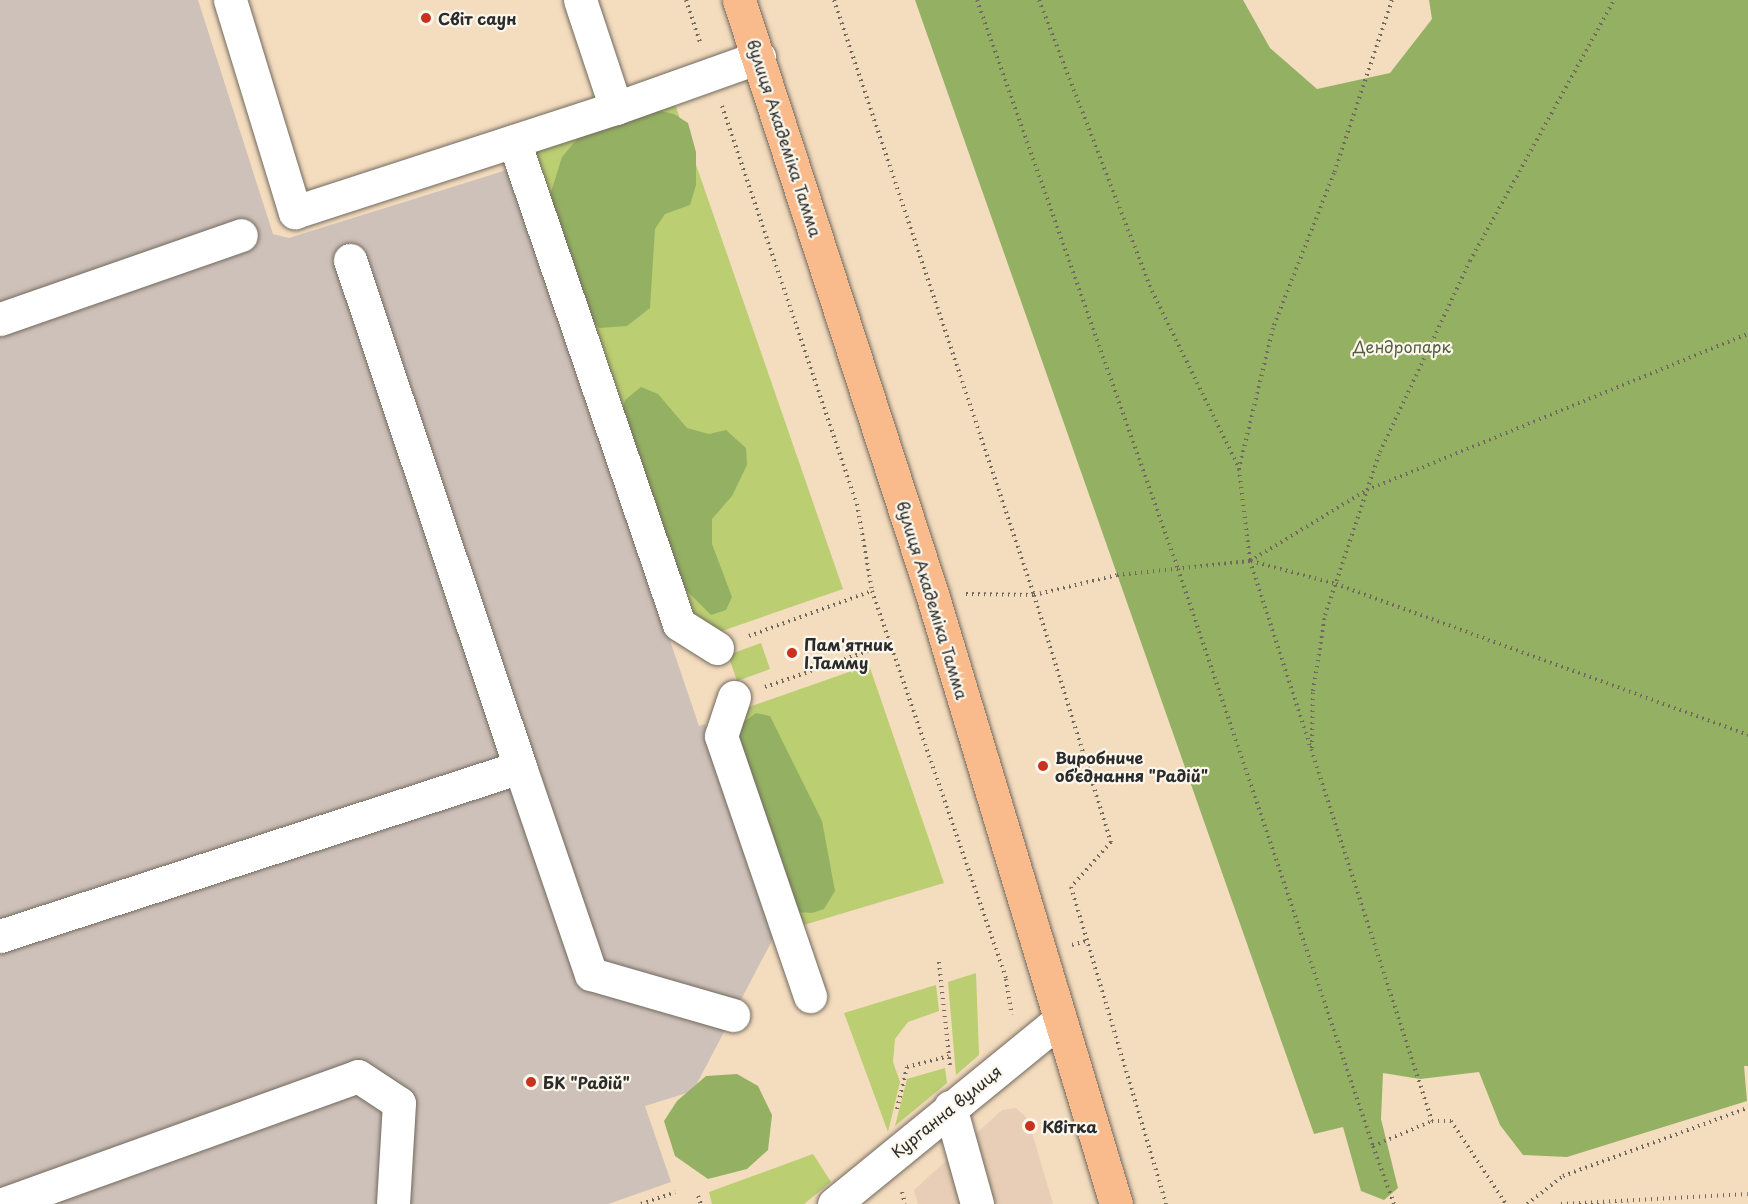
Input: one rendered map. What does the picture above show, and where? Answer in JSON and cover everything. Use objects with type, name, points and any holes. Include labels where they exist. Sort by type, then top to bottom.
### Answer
[{"type":"main road","name":"вулиця Академіка Тамма","points":[[739,0],[932,594],[1116,1204]]},
{"type":"street","points":[[231,0],[295,212],[616,108],[759,57]]},
{"type":"street","points":[[580,0],[616,108]]},
{"type":"street","points":[[514,141],[679,624],[717,648]]},
{"type":"street","points":[[0,319],[241,235]]},
{"type":"street","points":[[350,260],[591,974],[733,1016]]},
{"type":"street","points":[[734,697],[721,736],[810,996]]},
{"type":"street","points":[[0,936],[520,766]]},
{"type":"street","name":"Курганна вулиця","points":[[834,1204],[951,1093],[1019,1052],[1059,1020]]},
{"type":"street","points":[[17,1202],[358,1076],[399,1102],[393,1204]]},
{"type":"street","points":[[951,1093],[977,1204]]},
{"type":"path","points":[[686,0],[857,504],[872,591],[888,644],[1006,979],[1019,1052]]},
{"type":"path","points":[[834,0],[1034,595],[1112,842],[1071,887],[1167,1204]]},
{"type":"path","points":[[977,0],[1178,569],[1394,1204]]},
{"type":"path","points":[[1039,0],[1152,291],[1239,469],[1250,561],[1432,1121]]},
{"type":"path","points":[[1239,469],[1273,328],[1334,173],[1392,0]]},
{"type":"path","points":[[1312,751],[1313,691],[1325,615],[1380,453],[1470,261],[1614,0]]},
{"type":"path","points":[[1250,561],[1367,490],[1748,334]]},
{"type":"path","points":[[932,594],[1034,595],[1117,575],[1250,561],[1336,584],[1748,735]]},
{"type":"path","points":[[717,648],[872,591]]},
{"type":"path","points":[[734,697],[888,644]]},
{"type":"path","points":[[939,962],[951,1093]]},
{"type":"path","points":[[894,1119],[907,1067],[949,1056]]},
{"type":"path","points":[[1527,1204],[1563,1176],[1748,1108]]},
{"type":"path","points":[[1373,1146],[1432,1121],[1451,1121],[1506,1204]]},
{"type":"path","points":[[642,1204],[675,1192]]},
{"type":"path","points":[[1561,1204],[1748,1194]]},
{"type":"path","points":[[698,1196],[701,1204]]},
{"type":"shaded area","points":[[0,0],[198,0],[273,234],[289,238],[510,169],[699,726],[705,724],[776,933],[693,1091],[645,1106],[671,1182],[608,1204],[0,1204]]},
{"type":"shaded area","points":[[1016,1108],[1028,1119],[1053,1204],[918,1204],[914,1190],[1002,1110]]},
{"type":"green space","name":"Дендропарк","points":[[915,0],[1243,0],[1270,48],[1317,89],[1390,73],[1432,19],[1429,0],[1748,0],[1748,1066],[1744,1066],[1747,1101],[1567,1157],[1523,1155],[1500,1125],[1479,1072],[1420,1079],[1383,1073],[1381,1119],[1398,1188],[1384,1200],[1361,1191],[1343,1127],[1314,1134]]},
{"type":"green space","points":[[675,104],[843,589],[719,632],[689,613],[530,148]]},
{"type":"green space","points":[[660,111],[674,114],[688,123],[696,152],[696,185],[690,205],[665,214],[655,229],[650,308],[627,326],[599,328],[577,304],[546,208],[562,157],[578,138],[606,120]]},
{"type":"green space","points":[[641,387],[658,394],[687,428],[709,434],[726,430],[746,448],[747,465],[732,496],[712,519],[712,544],[732,597],[726,610],[711,615],[682,586],[620,421],[625,400]]},
{"type":"green space","points":[[761,643],[770,669],[737,681],[728,655]]},
{"type":"green space","points":[[869,665],[944,883],[797,927],[732,736],[746,708]]},
{"type":"green space","points":[[756,713],[770,716],[822,821],[835,891],[824,909],[812,913],[796,912],[736,750],[738,726]]},
{"type":"green space","points":[[976,973],[979,1055],[956,1075],[948,982]]},
{"type":"green space","points":[[936,985],[939,1011],[908,1022],[895,1039],[893,1062],[900,1082],[888,1132],[844,1013]]},
{"type":"green space","points":[[945,1068],[947,1083],[895,1126],[907,1079]]},
{"type":"green space","points":[[737,1074],[758,1086],[772,1115],[768,1150],[747,1169],[708,1179],[675,1156],[664,1121],[677,1101],[706,1076]]},
{"type":"green space","points":[[813,1154],[831,1182],[804,1204],[712,1204],[709,1192]]},
{"type":"place","name":"Світ саун","points":[[426,18]]},
{"type":"place","name":"Пам'ятник І.Тамму","points":[[792,653]]},
{"type":"place","name":"Виробниче об’єднання \"Радій\"","points":[[1043,766]]},
{"type":"place","name":"БК \"Радій\"","points":[[531,1082]]},
{"type":"place","name":"Квітка","points":[[1030,1126]]}]
